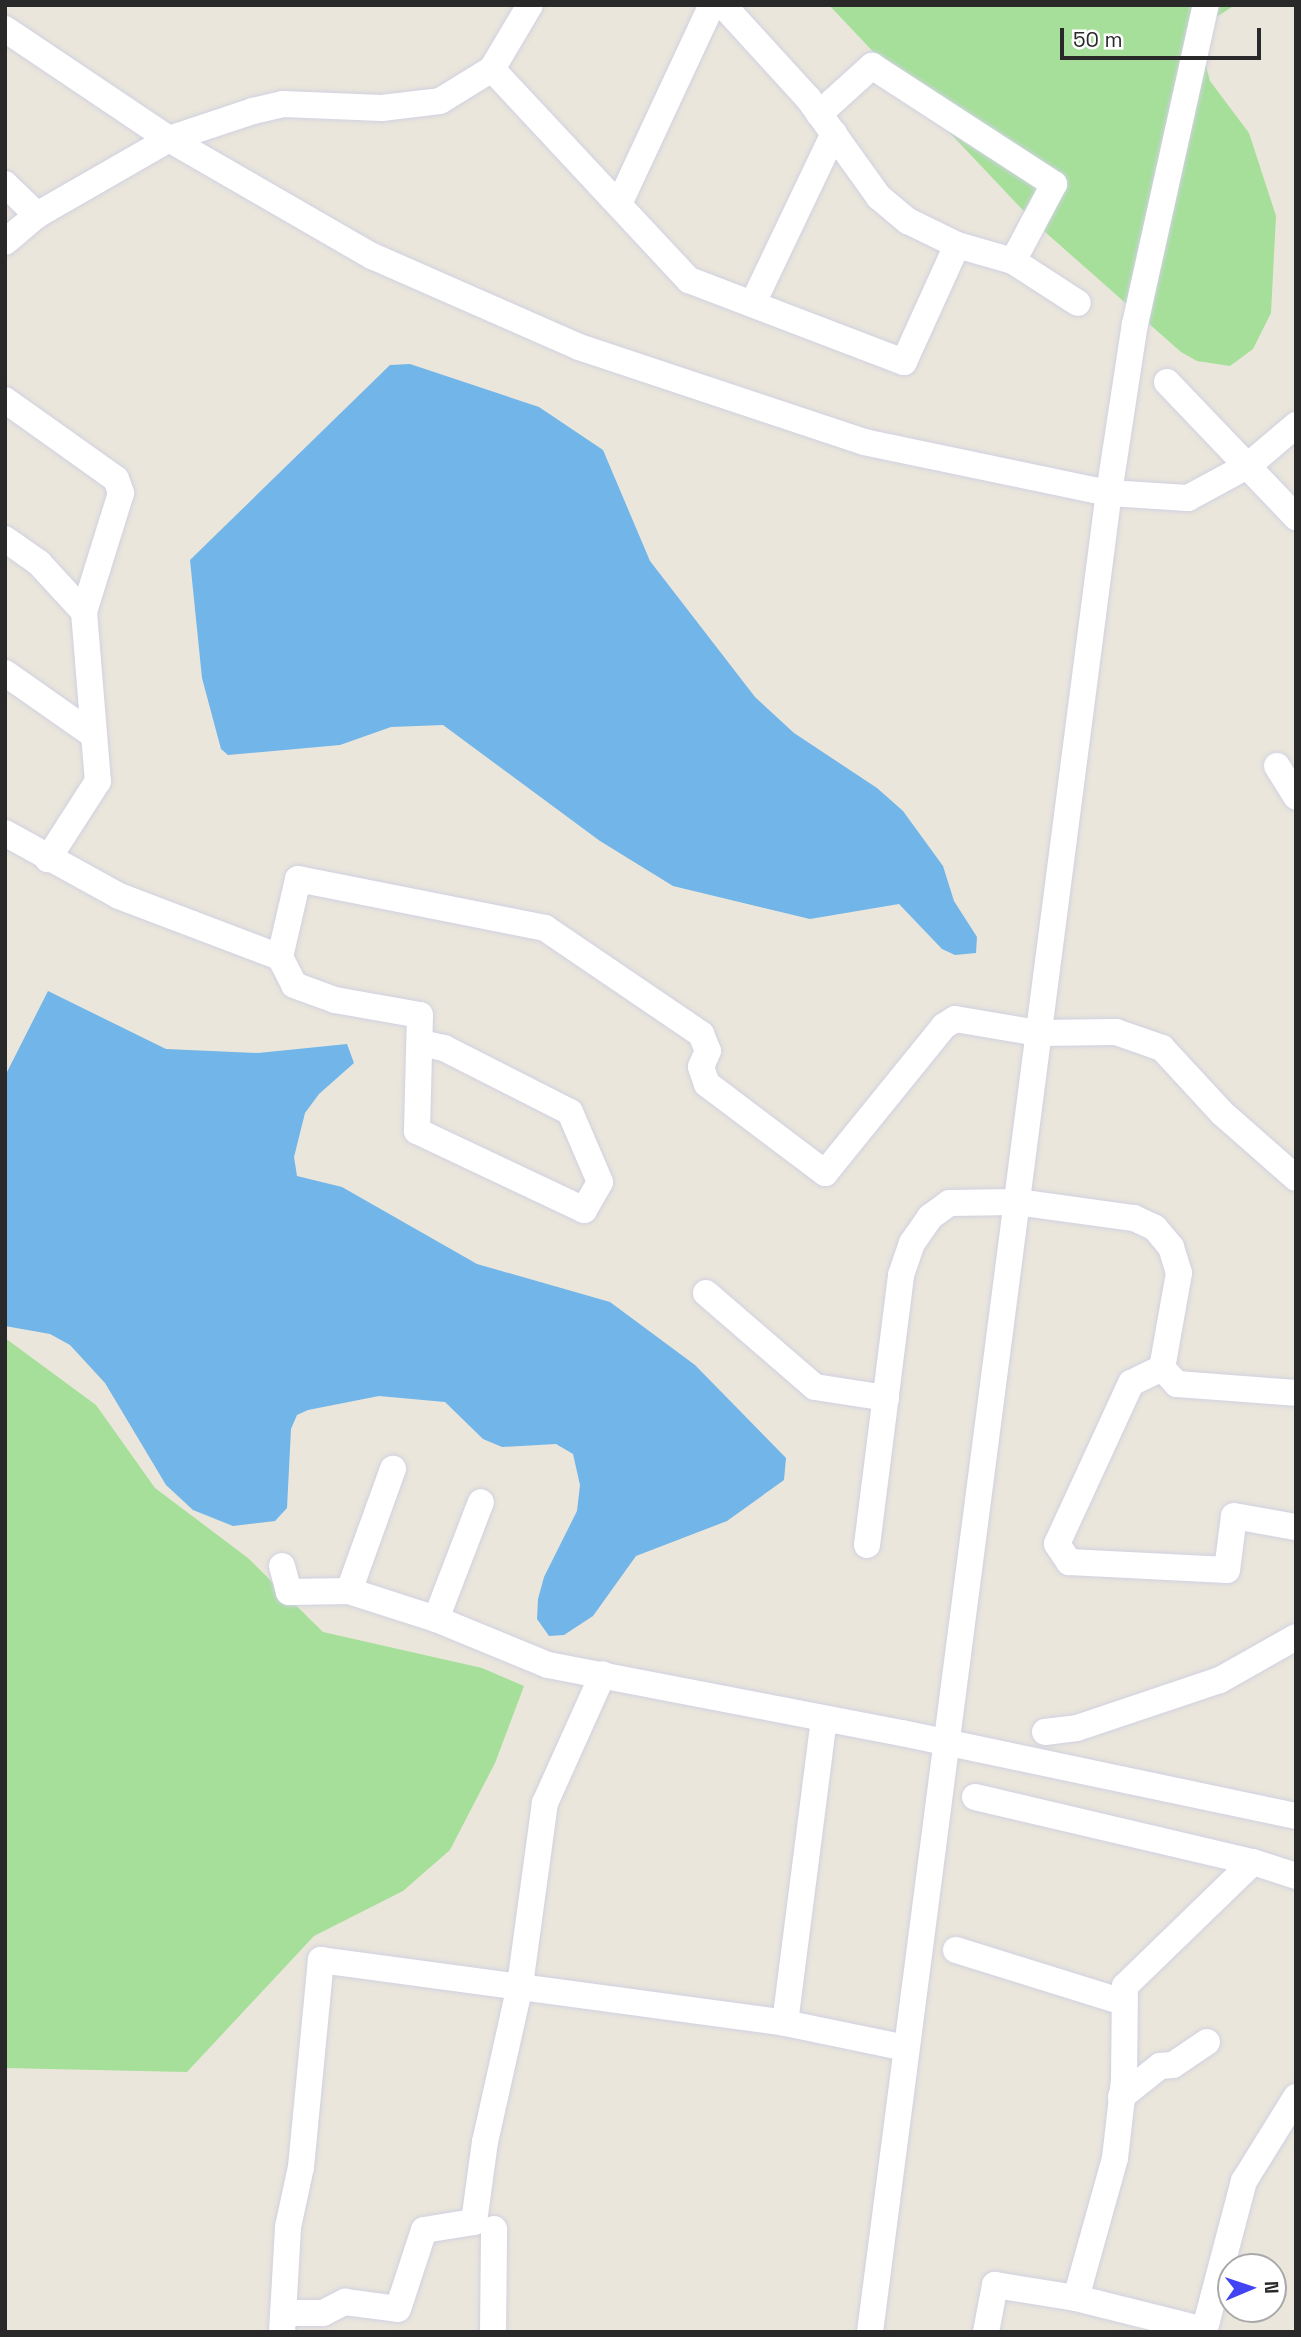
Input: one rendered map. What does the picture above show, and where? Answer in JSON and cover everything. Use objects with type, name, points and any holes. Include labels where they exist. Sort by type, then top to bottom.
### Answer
[{"type":"street","points":[[5,242],[37,215],[169,139],[283,104],[382,108],[440,101],[492,69],[530,5]]},
{"type":"street","points":[[619,204],[712,5]]},
{"type":"street","points":[[723,5],[826,123],[879,197],[908,221],[957,245],[1013,261],[1078,303]]},
{"type":"street","points":[[870,2332],[1109,493],[1135,324],[1206,5]]},
{"type":"street","points":[[5,29],[169,139],[372,256],[579,347],[864,442],[1109,493],[1188,498],[1249,465],[1296,425]]},
{"type":"street","points":[[752,303],[826,123],[872,66],[1054,184],[1013,261]]},
{"type":"street","points":[[492,69],[689,280],[904,362],[957,245]]},
{"type":"street","points":[[5,184],[37,215]]},
{"type":"street","points":[[1167,382],[1296,517]]},
{"type":"street","points":[[5,400],[116,479],[121,493],[84,612],[98,781],[48,859]]},
{"type":"street","points":[[5,538],[39,563],[84,612]]},
{"type":"street","points":[[5,673],[92,734]]},
{"type":"street","points":[[1277,766],[1296,796]]},
{"type":"street","points":[[5,832],[48,859],[119,896],[280,957]]},
{"type":"street","points":[[421,1043],[444,1048],[570,1112],[600,1182],[584,1210],[417,1131],[420,1015],[335,1000],[294,985],[280,957],[299,878],[545,928],[701,1034],[708,1051],[701,1067],[707,1084],[825,1173],[944,1026],[955,1019],[1038,1032],[1116,1032],[1162,1048],[1222,1113],[1295,1176]]},
{"type":"street","points":[[866,1545],[901,1275],[912,1243],[930,1217],[949,1203],[1017,1202],[1133,1218],[1155,1228],[1171,1247],[1179,1273],[1162,1368]]},
{"type":"street","points":[[706,1293],[815,1387],[886,1398]]},
{"type":"street","points":[[1162,1368],[1177,1384],[1296,1394]]},
{"type":"street","points":[[1162,1368],[1131,1382],[1057,1544],[1069,1562],[1227,1570],[1234,1516],[1296,1527]]},
{"type":"street","points":[[349,1591],[393,1469]]},
{"type":"street","points":[[436,1619],[481,1502]]},
{"type":"street","points":[[282,1566],[289,1592],[349,1591],[436,1619],[548,1665],[1296,1816]]},
{"type":"street","points":[[1045,1732],[1077,1728],[1220,1680],[1296,1637]]},
{"type":"street","points":[[603,1674],[545,1803],[520,1985],[485,2142],[474,2222],[424,2230],[398,2309],[345,2302],[323,2314],[282,2322],[288,2227],[302,2167],[321,1960],[520,1985],[785,2023],[906,2048]]},
{"type":"street","points":[[785,2023],[824,1719]]},
{"type":"street","points":[[975,1797],[1253,1862],[1296,1877]]},
{"type":"street","points":[[1076,2298],[1115,2158],[1121,2097],[1125,1986],[1253,1862]]},
{"type":"street","points":[[956,1950],[1123,2002]]},
{"type":"street","points":[[1121,2097],[1160,2066],[1173,2065],[1206,2042]]},
{"type":"street","points":[[986,2332],[995,2285],[1076,2298],[1204,2331],[1244,2181],[1296,2098]]},
{"type":"street","points":[[493,2332],[494,2229]]},
{"type":"green space","points":[[829,5],[1235,5],[1210,21],[1201,47],[1210,81],[1249,133],[1276,216],[1271,313],[1253,349],[1230,366],[1197,361],[1181,352],[1036,224]]},
{"type":"green space","points":[[5,1338],[96,1405],[155,1488],[248,1558],[323,1632],[482,1668],[524,1686],[495,1763],[450,1850],[403,1891],[314,1936],[187,2072],[5,2068]]},
{"type":"water","points":[[410,364],[539,407],[603,450],[650,561],[755,697],[794,733],[877,788],[903,811],[943,866],[954,901],[977,937],[976,953],[955,955],[942,949],[899,904],[810,919],[673,886],[600,841],[443,725],[391,727],[340,745],[228,755],[221,749],[202,678],[190,560],[390,365]]},
{"type":"water","points":[[48,991],[166,1049],[258,1053],[347,1044],[354,1063],[319,1094],[305,1113],[294,1157],[297,1176],[342,1187],[477,1264],[610,1302],[695,1365],[786,1458],[784,1480],[727,1521],[636,1556],[593,1616],[564,1635],[549,1636],[537,1619],[538,1599],[544,1577],[577,1511],[580,1485],[573,1454],[556,1444],[502,1447],[483,1439],[445,1402],[379,1396],[308,1410],[297,1415],[291,1429],[287,1508],[275,1521],[233,1526],[193,1510],[166,1485],[105,1383],[70,1345],[50,1334],[5,1326],[5,1076]]}]
